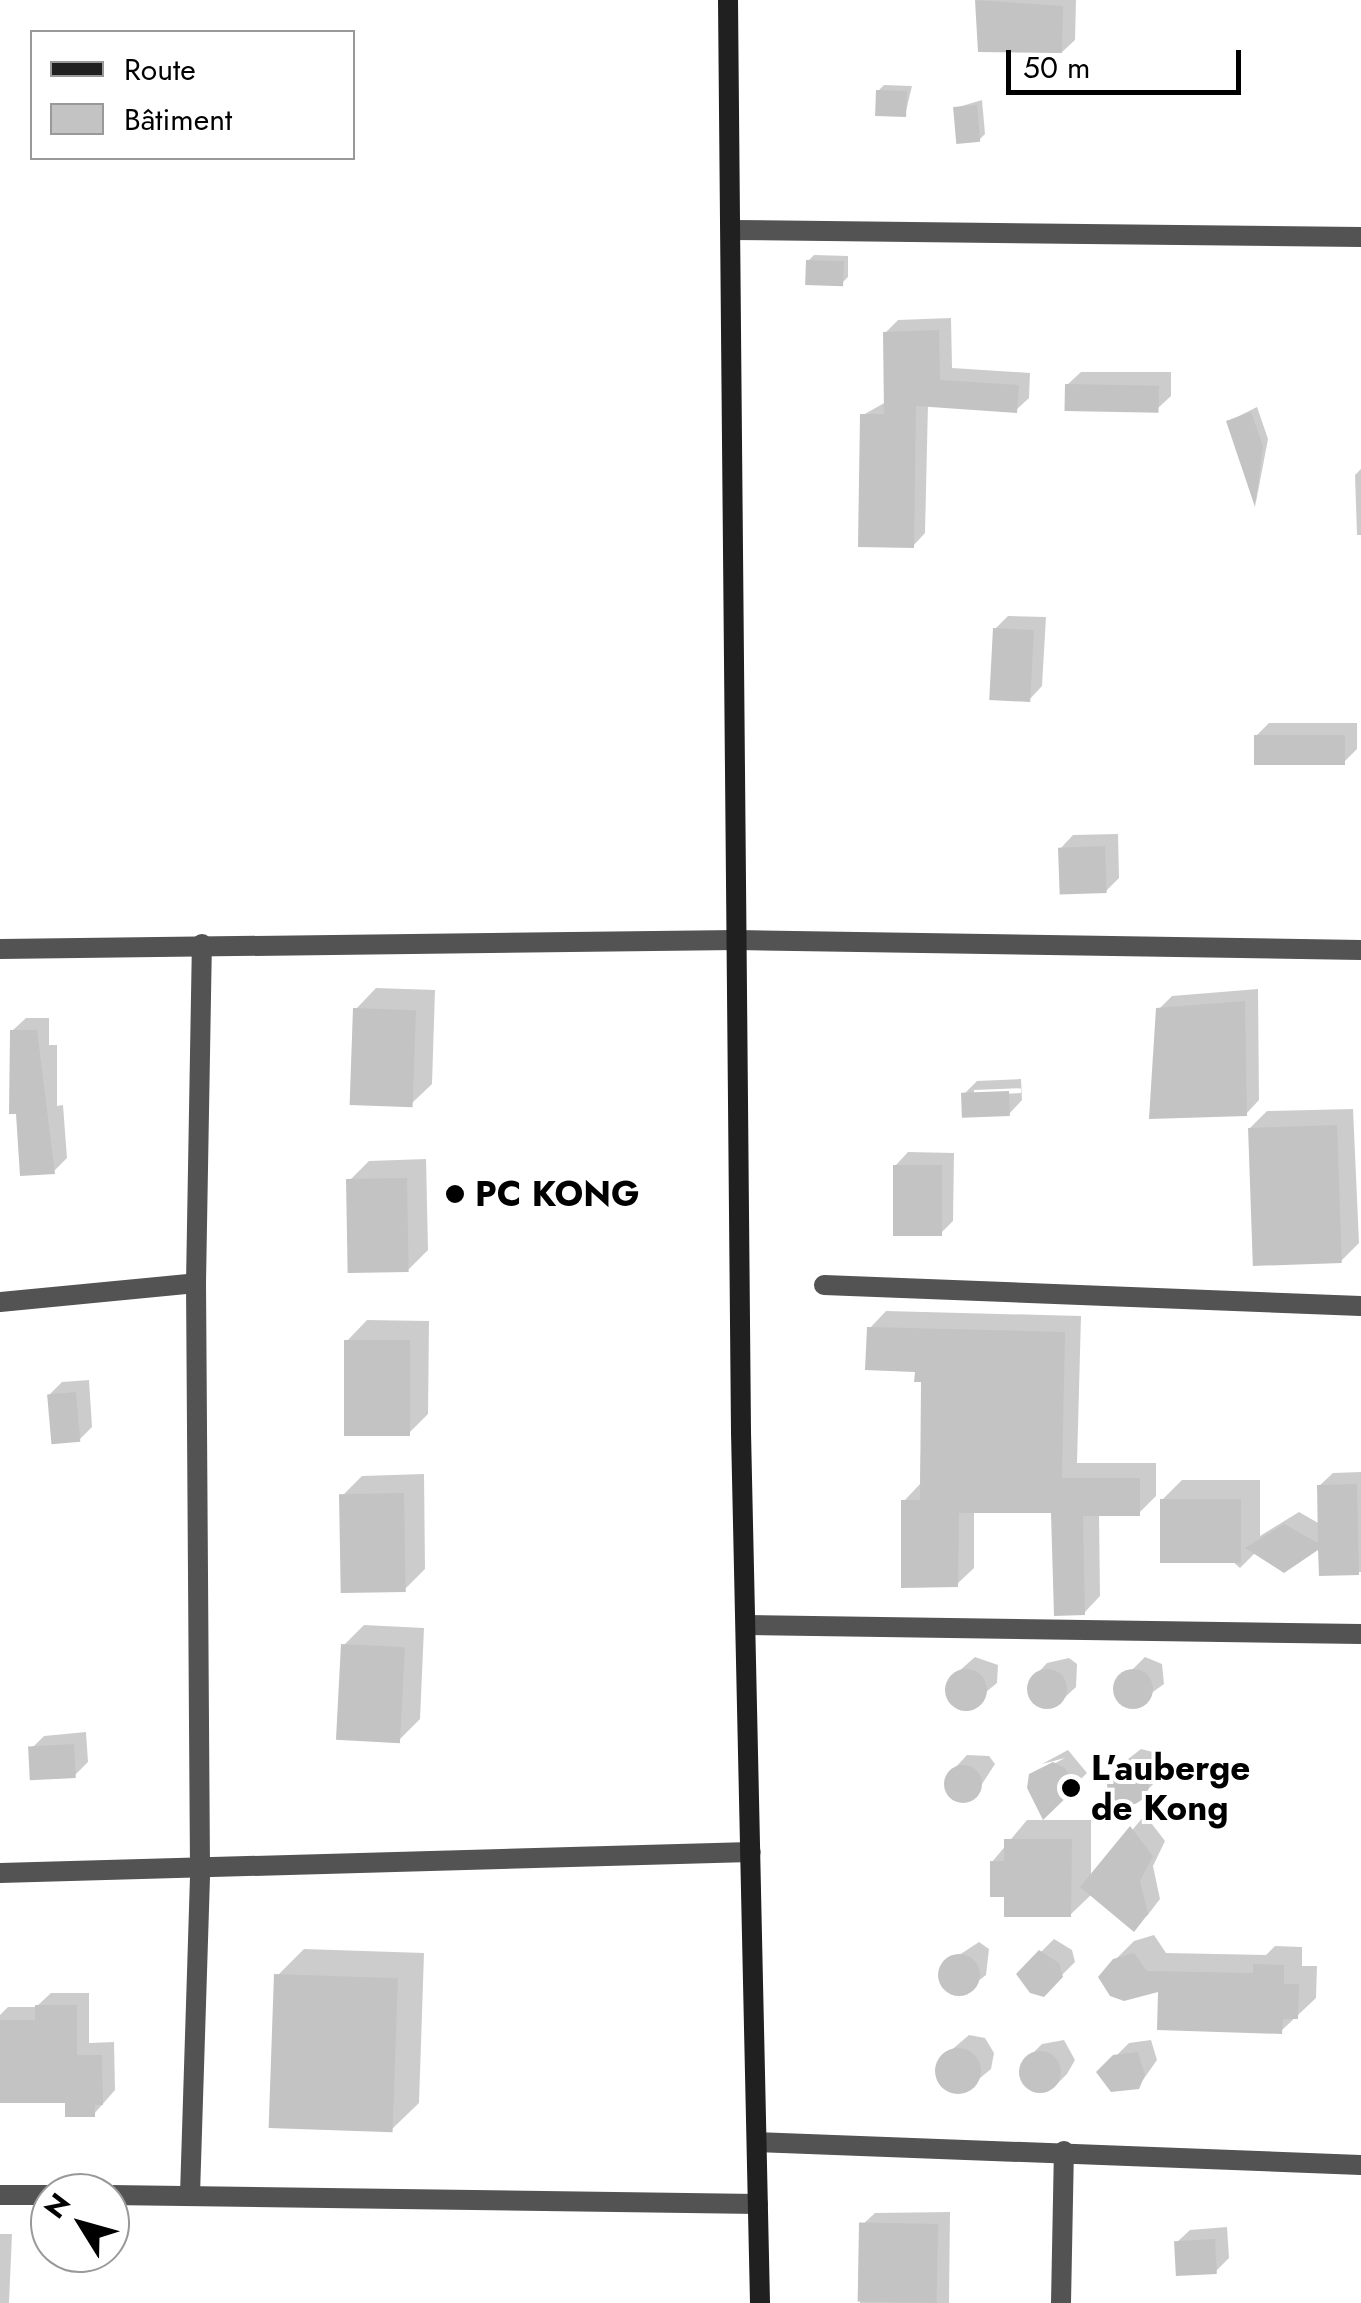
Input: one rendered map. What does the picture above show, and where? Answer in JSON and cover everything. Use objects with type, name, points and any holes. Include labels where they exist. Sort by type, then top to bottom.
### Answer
[{"type":"main road","points":[[728,0],[746,1626],[760,2303]]},
{"type":"street","points":[[732,230],[1361,237]]},
{"type":"street","points":[[0,949],[737,940],[1361,950]]},
{"type":"street","points":[[190,2196],[200,1868],[196,1282],[202,944]]},
{"type":"street","points":[[0,1302],[196,1282]]},
{"type":"street","points":[[824,1286],[1361,1306]]},
{"type":"street","points":[[746,1626],[1361,1634]]},
{"type":"street","points":[[0,1873],[751,1852]]},
{"type":"street","points":[[757,2142],[1361,2165]]},
{"type":"street","points":[[1061,2303],[1064,2151]]},
{"type":"street","points":[[0,2195],[30,2195]]},
{"type":"street","points":[[130,2195],[758,2204]]},
{"type":"building","points":[[975,0],[1063,6],[1062,53],[978,52]]},
{"type":"building","points":[[876,90],[907,91],[906,117],[875,116]]},
{"type":"building","points":[[977,105],[980,142],[956,144],[953,107]]},
{"type":"building","points":[[806,260],[844,261],[843,286],[805,285]]},
{"type":"building","points":[[939,330],[940,380],[1019,385],[1017,413],[916,406],[914,548],[858,547],[860,414],[884,414],[883,332]]},
{"type":"building","points":[[1065,384],[1159,386],[1159,413],[1065,411]]},
{"type":"building","points":[[1251,412],[1263,446],[1255,507],[1226,421]]},
{"type":"building","points":[[993,628],[1034,630],[1030,702],[989,700]]},
{"type":"building","points":[[1254,735],[1345,735],[1345,765],[1254,765]]},
{"type":"building","points":[[1105,846],[1107,893],[1060,895],[1058,848]]},
{"type":"building","points":[[1245,1001],[1247,1116],[1149,1119],[1156,1008]]},
{"type":"building","points":[[353,1008],[416,1010],[413,1107],[350,1105]]},
{"type":"building","points":[[10,1030],[37,1030],[55,1174],[20,1176],[16,1114],[9,1114]]},
{"type":"building","points":[[1009,1091],[1010,1116],[962,1118],[961,1093]]},
{"type":"building","points":[[1337,1125],[1342,1263],[1253,1266],[1248,1128]]},
{"type":"building","points":[[893,1165],[942,1165],[942,1236],[893,1236]]},
{"type":"building","points":[[407,1178],[409,1272],[348,1273],[346,1179]]},
{"type":"building","points":[[867,1327],[1065,1332],[1062,1478],[1140,1478],[1140,1516],[1083,1516],[1085,1615],[1054,1616],[1051,1513],[959,1513],[958,1587],[901,1588],[901,1500],[920,1500],[921,1382],[914,1382],[915,1372],[865,1370]]},
{"type":"building","points":[[344,1340],[410,1340],[410,1436],[344,1436]]},
{"type":"building","points":[[76,1392],[80,1442],[51,1444],[47,1395]]},
{"type":"building","points":[[1357,1484],[1359,1575],[1319,1576],[1318,1550],[1284,1573],[1245,1548],[1284,1524],[1318,1543],[1317,1485]]},
{"type":"building","points":[[404,1493],[406,1592],[341,1593],[339,1494]]},
{"type":"building","points":[[1160,1499],[1241,1499],[1241,1563],[1160,1563]]},
{"type":"building","points":[[341,1644],[405,1647],[400,1743],[336,1740]]},
{"type":"building","points":[[966,1669],[981,1675],[987,1690],[981,1705],[966,1711],[951,1705],[945,1690],[951,1675]]},
{"type":"building","points":[[1047,1669],[1061,1675],[1067,1689],[1061,1703],[1047,1709],[1033,1703],[1027,1689],[1033,1675]]},
{"type":"building","points":[[1133,1669],[1147,1675],[1153,1689],[1147,1703],[1133,1709],[1119,1703],[1113,1689],[1119,1675]]},
{"type":"building","points":[[74,1744],[76,1778],[30,1780],[28,1746]]},
{"type":"building","points":[[1053,1762],[1065,1768],[1076,1788],[1043,1820],[1027,1788],[1029,1774]]},
{"type":"building","points":[[1128,1763],[1143,1769],[1149,1784],[1143,1799],[1128,1805],[1113,1799],[1107,1784],[1113,1769]]},
{"type":"building","points":[[963,1765],[977,1770],[982,1784],[977,1798],[963,1803],[949,1798],[944,1784],[949,1770]]},
{"type":"building","points":[[1130,1826],[1153,1856],[1140,1881],[1148,1914],[1134,1932],[1080,1887]]},
{"type":"building","points":[[1004,1839],[1072,1839],[1071,1917],[1004,1917],[1004,1897],[990,1897],[990,1861],[1004,1861]]},
{"type":"building","points":[[1039,1950],[1059,1963],[1063,1977],[1044,1997],[1030,1993],[1016,1974]]},
{"type":"building","points":[[1134,1953],[1147,1971],[1253,1973],[1253,1964],[1284,1965],[1284,1984],[1299,1984],[1298,2019],[1283,2019],[1282,2034],[1157,2030],[1158,1992],[1124,2001],[1110,1996],[1098,1977],[1113,1959]]},
{"type":"building","points":[[959,1954],[974,1960],[980,1975],[974,1990],[959,1996],[944,1990],[938,1975],[944,1960]]},
{"type":"building","points":[[274,1974],[398,1978],[393,2132],[269,2128]]},
{"type":"building","points":[[35,2005],[77,2005],[77,2055],[102,2055],[103,2105],[95,2105],[95,2117],[65,2117],[65,2103],[0,2103],[0,2020],[35,2020]]},
{"type":"building","points":[[958,2048],[974,2055],[981,2071],[974,2087],[958,2094],[942,2087],[935,2071],[942,2055]]},
{"type":"building","points":[[1040,2051],[1055,2057],[1061,2072],[1055,2087],[1040,2093],[1025,2087],[1019,2072],[1025,2057]]},
{"type":"building","points":[[1138,2052],[1145,2075],[1139,2089],[1111,2092],[1096,2072],[1113,2055]]},
{"type":"building","points":[[859,2223],[938,2224],[937,2303],[858,2302]]},
{"type":"building","points":[[1215,2239],[1217,2274],[1176,2276],[1174,2241]]},
{"type":"place","name":"PC KONG","points":[[455,1194]]},
{"type":"place","name":"L’auberge de Kong","points":[[1071,1788]]}]
